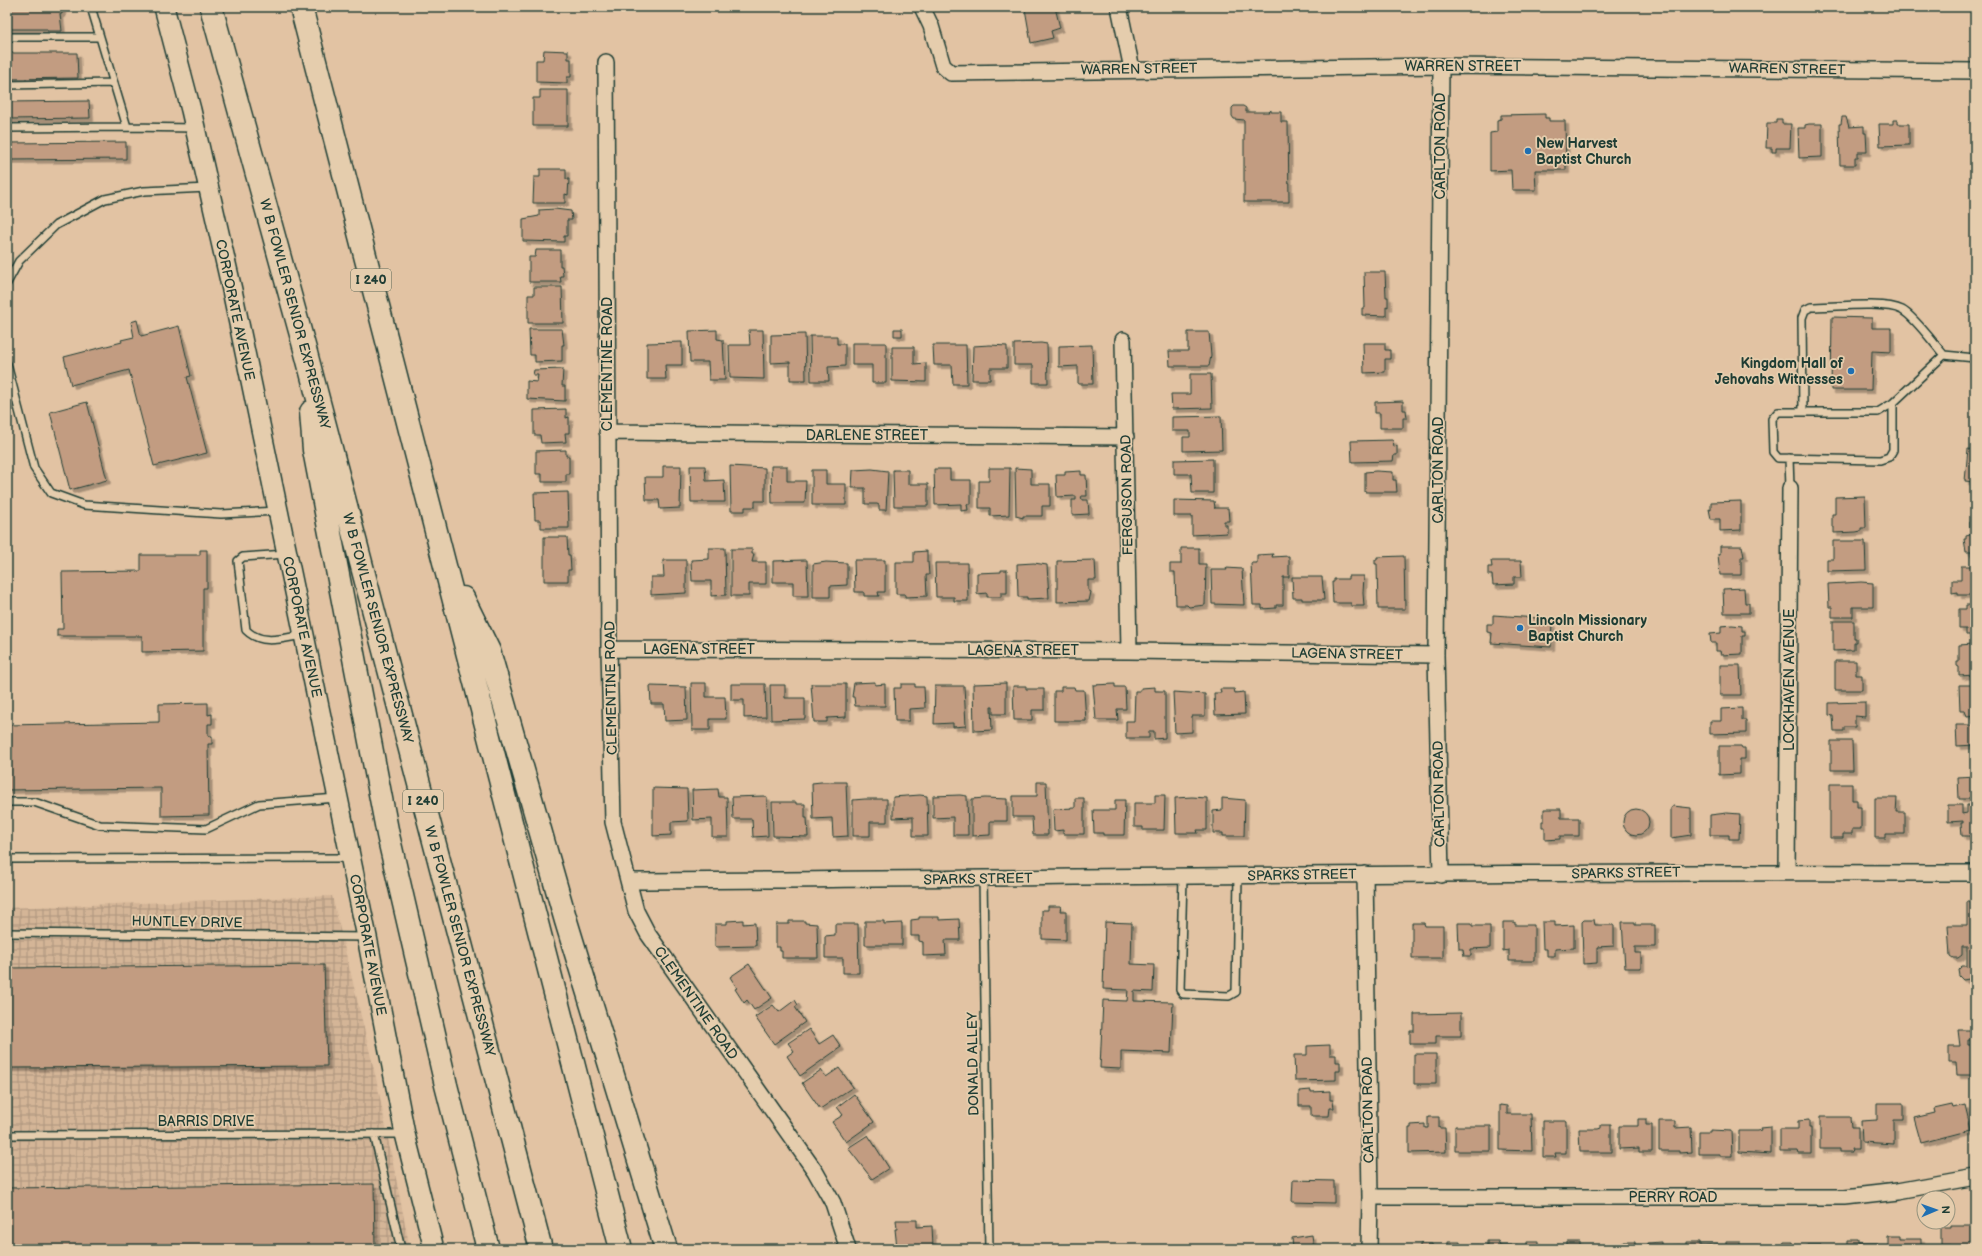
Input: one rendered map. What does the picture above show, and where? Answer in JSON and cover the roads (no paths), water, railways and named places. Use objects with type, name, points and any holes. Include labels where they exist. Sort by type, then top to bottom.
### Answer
[{"type":"highway","name":"W B FOWLER SENIOR EXPRESSWAY","points":[[212,7],[306,353],[541,1249]]},
{"type":"highway","name":"I 240","points":[[301,7],[621,1249]]},
{"type":"highway","points":[[306,353],[314,450],[388,835],[446,1085],[488,1249]]},
{"type":"highway","points":[[442,552],[489,651],[566,921],[666,1249]]},
{"type":"street","name":"CORPORATE AVENUE","points":[[164,7],[195,128],[232,290],[367,937],[405,1134],[434,1249]]},
{"type":"street","name":"WARREN STREET","points":[[922,7],[931,26],[943,66],[951,73],[1132,69],[1441,66],[1975,71]]},
{"type":"street","points":[[1119,7],[1132,69]]},
{"type":"street","name":"CLEMENTINE ROAD","points":[[606,62],[607,432],[614,822],[630,881],[636,911],[648,934],[815,1171],[833,1203],[848,1249]]},
{"type":"street","name":"CARLTON ROAD","points":[[1441,66],[1436,655],[1442,875]]},
{"type":"street","name":"FERGUSON ROAD","points":[[1123,340],[1129,651]]},
{"type":"street","name":"DARLENE STREET","points":[[607,432],[1126,437]]},
{"type":"street","name":"LOCKHAVEN AVENUE","points":[[1787,872],[1790,488]]},
{"type":"street","name":"LAGENA STREET","points":[[610,649],[1129,651],[1436,655]]},
{"type":"street","name":"SPARKS STREET","points":[[630,881],[983,879],[1364,874],[1442,875],[1787,872],[1975,873]]},
{"type":"street","name":"CARLTON ROAD","points":[[1364,874],[1370,1198],[1369,1249]]},
{"type":"street","name":"PERRY ROAD","points":[[1370,1198],[1845,1197],[1898,1191],[1975,1177]]},
{"type":"lane","points":[[92,7],[127,127]]},
{"type":"lane","points":[[7,38],[100,37]]},
{"type":"lane","points":[[7,85],[114,83]]},
{"type":"lane","points":[[7,128],[195,128]]},
{"type":"lane","points":[[7,283],[19,261],[56,225],[105,199],[144,191],[208,188]]},
{"type":"lane","points":[[1803,412],[1802,318],[1805,310],[1811,307],[1882,306],[1903,310],[1917,323],[1944,356]]},
{"type":"lane","points":[[1893,403],[1893,450],[1889,457],[1880,460],[1778,458],[1773,452],[1772,420],[1778,412],[1878,412],[1893,403],[1944,356],[1975,358]]},
{"type":"lane","points":[[7,364],[34,468],[51,493],[84,505],[221,514],[278,511]]},
{"type":"lane","points":[[1789,458],[1790,488]]},
{"type":"lane","points":[[287,554],[243,557],[238,561],[246,630],[253,637],[269,640],[304,635]]},
{"type":"lane","points":[[7,802],[34,802],[100,825],[206,829],[259,804],[338,798]]},
{"type":"lane","points":[[7,859],[350,858]]},
{"type":"lane","points":[[1183,876],[1180,990],[1183,994],[1229,996],[1236,992],[1238,876]]},
{"type":"lane","name":"DONALD ALLEY","points":[[983,879],[990,1249]]},
{"type":"lane","name":"HUNTLEY DRIVE","points":[[7,933],[367,937]]},
{"type":"lane","points":[[374,1134],[401,1249]]},
{"type":"lane","name":"BARRIS DRIVE","points":[[7,1135],[405,1134]]},
{"type":"place","name":"New Harvest Baptist Church","points":[[1528,151]]},
{"type":"place","name":"Kingdom Hall of Jehovahs Witnesses","points":[[1851,371]]},
{"type":"place","name":"Lincoln Missionary Baptist Church","points":[[1520,628]]}]
